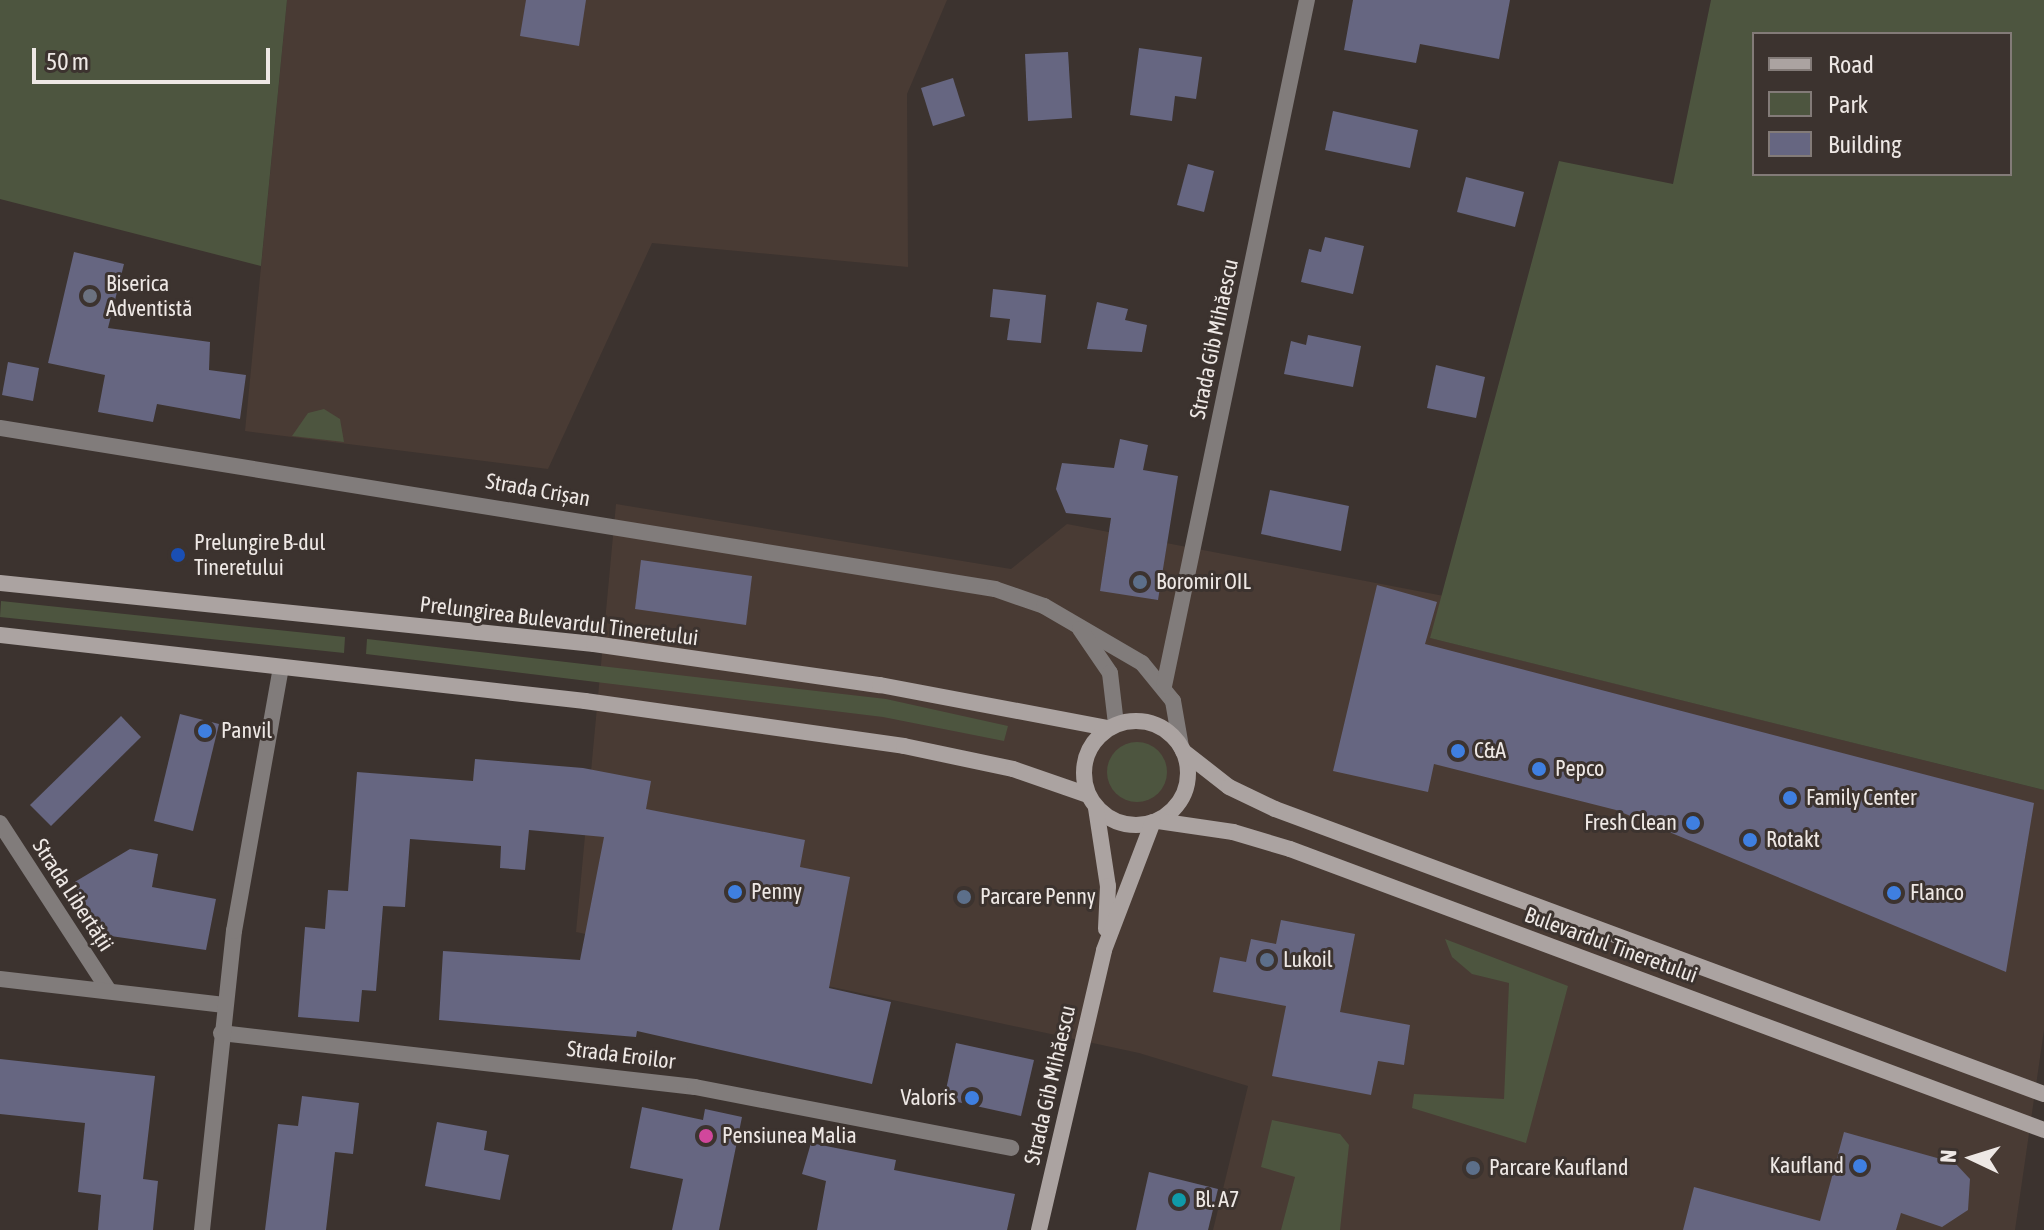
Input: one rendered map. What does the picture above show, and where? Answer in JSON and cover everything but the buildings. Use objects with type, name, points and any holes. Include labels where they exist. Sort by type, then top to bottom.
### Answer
[{"type":"main road","name":"Prelungirea Bulevardul Tineretului","points":[[0,583],[594,644],[880,685],[1112,726]]},
{"type":"main road","points":[[0,635],[281,667],[904,746],[1013,769],[1092,801],[1086,758],[1112,726]]},
{"type":"main road","name":"Bulevardul Tineretului","points":[[1112,726],[1153,723],[1229,787],[1275,809],[2044,1094]]},
{"type":"main road","points":[[1156,822],[1185,791],[1182,749]]},
{"type":"main road","name":"Bulevardul Tineretului","points":[[1092,801],[1122,824],[1156,822],[1233,832],[1290,849],[2044,1130]]},
{"type":"main road","name":"Strada Gib Mihăescu","points":[[1092,801],[1108,886],[1104,950]]},
{"type":"main road","name":"Strada Gib Mihăescu","points":[[1039,1230],[1104,950],[1156,822]]},
{"type":"street","name":"Strada Gib Mihăescu","points":[[1164,686],[1307,0]]},
{"type":"street","name":"Strada Crișan","points":[[0,428],[995,589],[1063,617],[1112,642],[1164,686],[1179,716],[1182,749]]},
{"type":"street","name":"Strada Crișan","points":[[1063,617],[1103,658],[1114,686],[1112,726]]},
{"type":"street","points":[[202,1230],[224,1005],[281,667]]},
{"type":"street","name":"Strada Libertății","points":[[0,823],[109,991]]},
{"type":"street","points":[[0,979],[224,1005]]},
{"type":"street","name":"Strada Eroilor","points":[[221,1033],[695,1087],[1011,1148]]},
{"type":"shaded area","points":[[287,0],[947,0],[907,94],[908,267],[652,243],[548,469],[245,431]]},
{"type":"shaded area","points":[[616,504],[1011,569],[1067,524],[1444,596],[1431,638],[2044,790],[2044,1030],[2015,1230],[1213,1230],[1248,1086],[1139,1053],[576,932]]},
{"type":"green space","points":[[0,0],[287,0],[261,266],[0,199]]},
{"type":"green space","points":[[1711,0],[2044,0],[2044,790],[1430,638],[1559,161],[1673,184]]},
{"type":"green space","points":[[324,409],[340,419],[344,442],[292,436],[308,413]]},
{"type":"green space","points":[[1,601],[345,637],[344,653],[0,617]]},
{"type":"green space","points":[[367,639],[886,699],[1008,726],[1004,741],[883,717],[366,654]]},
{"type":"green space","points":[[1137,742],[1149,744],[1158,751],[1165,760],[1165,784],[1158,793],[1149,800],[1137,802],[1125,800],[1116,793],[1109,784],[1107,772],[1109,760],[1116,751],[1125,744]]},
{"type":"green space","points":[[1445,939],[1568,986],[1526,1143],[1412,1108],[1414,1094],[1504,1099],[1509,983],[1472,974],[1452,957]]},
{"type":"green space","points":[[1272,1120],[1340,1134],[1349,1145],[1340,1230],[1281,1230],[1295,1177],[1261,1167]]},
{"type":"place","name":"Biserica Adventistă","points":[[90,296]]},
{"type":"place","name":"Prelungire B-dul Tineretului","points":[[178,555]]},
{"type":"place","name":"Boromir OIL","points":[[1140,582]]},
{"type":"place","name":"Panvil","points":[[205,731]]},
{"type":"place","name":"C&A","points":[[1458,751]]},
{"type":"place","name":"Pepco","points":[[1539,769]]},
{"type":"place","name":"Family Center","points":[[1790,798]]},
{"type":"place","name":"Fresh Clean","points":[[1693,823]]},
{"type":"place","name":"Rotakt","points":[[1750,840]]},
{"type":"place","name":"Penny","points":[[735,892]]},
{"type":"place","name":"Flanco","points":[[1894,893]]},
{"type":"place","name":"Parcare Penny","points":[[964,897]]},
{"type":"place","name":"Lukoil","points":[[1267,960]]},
{"type":"place","name":"Valoris","points":[[972,1098]]},
{"type":"place","name":"Pensiunea Malia","points":[[706,1136]]},
{"type":"place","name":"Kaufland","points":[[1860,1166]]},
{"type":"place","name":"Parcare Kaufland","points":[[1473,1168]]},
{"type":"place","name":"Bl. A7","points":[[1179,1200]]}]
